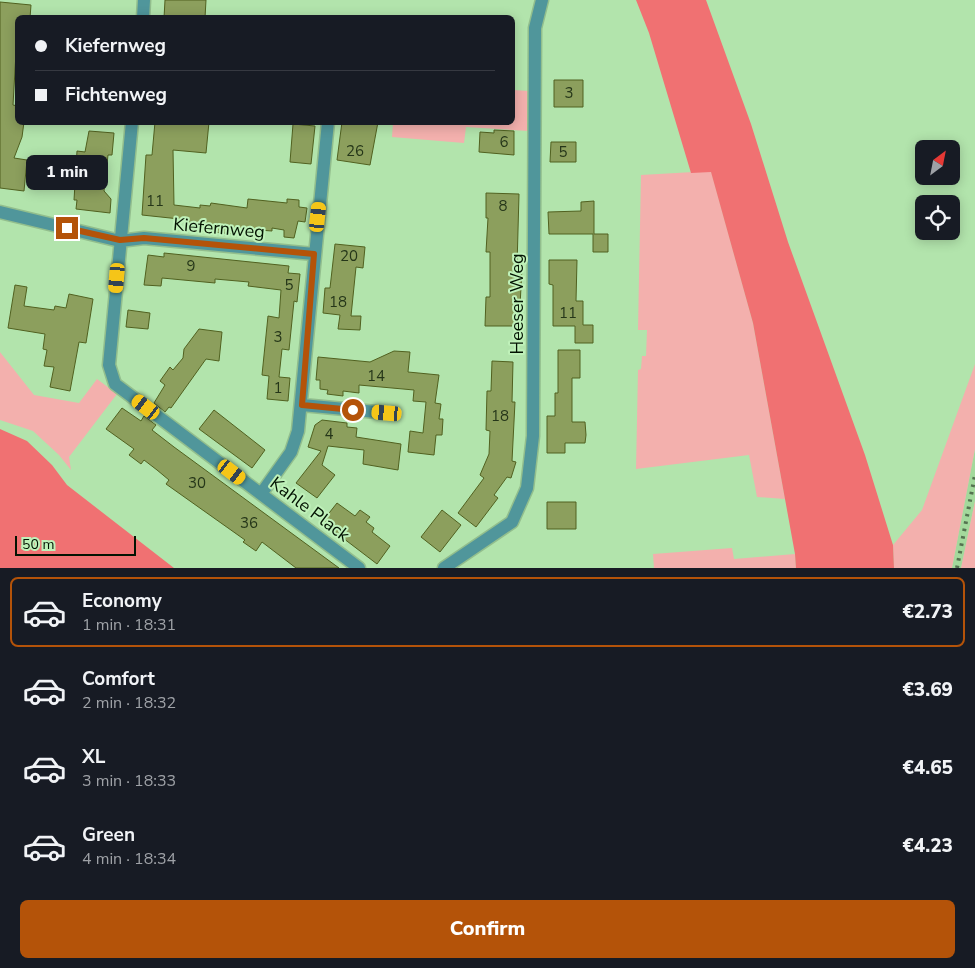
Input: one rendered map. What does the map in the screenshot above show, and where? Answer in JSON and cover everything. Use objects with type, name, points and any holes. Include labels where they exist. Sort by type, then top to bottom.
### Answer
[{"type":"street","points":[[143,15],[144,0]]},
{"type":"street","name":"Heeser Weg","points":[[444,568],[512,522],[527,488],[534,436],[536,28],[542,0]]},
{"type":"street","name":"Kahle Plack","points":[[132,125],[109,365],[115,384],[359,568]]},
{"type":"street","points":[[261,494],[291,452],[298,431],[328,125]]},
{"type":"street","name":"Kiefernweg","points":[[0,212],[120,240],[144,238],[314,254]]},
{"type":"street","points":[[302,405],[387,413]]},
{"type":"shaded area","points":[[636,0],[706,0],[751,124],[788,242],[865,455],[893,545],[894,568],[796,568],[753,323],[711,172],[691,173],[649,33]]},
{"type":"shaded area","points":[[515,90],[529,91],[529,131],[466,127],[464,143],[392,137],[393,125],[515,125]]},
{"type":"shaded area","points":[[711,171],[753,323],[785,499],[757,497],[749,455],[636,469],[638,370],[641,369],[642,356],[646,356],[647,330],[638,330],[641,175]]},
{"type":"shaded area","points":[[0,352],[34,395],[79,403],[97,379],[117,394],[69,457],[71,470],[59,455],[33,431],[0,420]]},
{"type":"shaded area","points":[[975,364],[975,449],[952,568],[894,568],[893,545],[922,510]]},
{"type":"shaded area","points":[[0,429],[27,441],[52,465],[67,485],[174,568],[0,568]]},
{"type":"shaded area","points":[[975,449],[975,501],[961,568],[952,568]]},
{"type":"shaded area","points":[[975,501],[975,568],[961,568]]},
{"type":"shaded area","points":[[732,548],[734,559],[795,554],[796,568],[654,568],[653,554]]},
{"type":"building","points":[[165,0],[206,0],[205,15],[164,15]]},
{"type":"building","points":[[0,2],[31,5],[30,15],[15,15],[13,105],[15,105],[15,125],[24,125],[22,137],[14,158],[27,160],[24,191],[0,188]]},
{"type":"building","points":[[554,80],[583,80],[583,107],[554,107]]},
{"type":"building","points":[[155,125],[209,125],[206,153],[173,150],[174,205],[200,208],[200,205],[210,206],[211,203],[247,208],[248,199],[287,203],[287,199],[299,200],[299,207],[307,208],[305,222],[298,221],[294,238],[284,237],[284,230],[272,228],[272,231],[245,229],[245,232],[235,231],[235,234],[188,230],[189,220],[142,215],[146,155],[152,155]]},
{"type":"building","points":[[293,125],[315,126],[311,164],[290,162]]},
{"type":"building","points":[[342,125],[377,125],[370,165],[337,160]]},
{"type":"building","points":[[494,130],[514,131],[514,155],[479,152],[480,132],[494,133]]},
{"type":"building","points":[[89,131],[114,133],[112,155],[108,155],[104,191],[111,199],[110,213],[76,209],[77,200],[74,200],[77,151],[85,152]]},
{"type":"building","points":[[551,142],[576,142],[576,162],[550,162]]},
{"type":"building","points":[[486,193],[519,194],[517,267],[522,267],[519,326],[485,326],[486,297],[490,297],[490,252],[486,252],[488,218],[486,218]]},
{"type":"building","points":[[594,201],[594,234],[608,234],[608,252],[593,252],[593,234],[549,234],[548,212],[581,211],[581,202]]},
{"type":"building","points":[[335,244],[365,247],[363,268],[356,267],[351,316],[361,316],[360,330],[338,329],[340,315],[323,313],[325,288],[330,288]]},
{"type":"building","points":[[164,253],[289,266],[288,273],[300,274],[297,302],[294,301],[289,350],[282,349],[279,377],[290,378],[288,401],[267,399],[269,376],[262,375],[268,316],[279,318],[281,290],[248,286],[249,282],[215,279],[215,283],[162,278],[161,286],[144,285],[148,255],[164,257]]},
{"type":"building","points":[[549,260],[577,260],[576,301],[583,301],[583,325],[593,325],[593,343],[575,343],[575,326],[553,326],[553,285],[549,284]]},
{"type":"building","points":[[15,285],[27,287],[24,306],[54,310],[55,306],[66,308],[69,294],[93,299],[86,343],[79,342],[70,391],[50,387],[54,367],[44,366],[47,350],[43,349],[45,334],[8,328]]},
{"type":"building","points":[[128,310],[150,313],[148,329],[126,327]]},
{"type":"building","points":[[199,329],[222,332],[219,361],[206,359],[171,408],[169,407],[165,412],[154,403],[165,385],[160,381],[170,367],[173,370],[183,358],[184,349]]},
{"type":"building","points":[[558,350],[580,350],[580,378],[572,378],[572,422],[585,422],[586,435],[585,443],[565,443],[565,453],[547,453],[547,416],[555,416],[555,393],[558,393]]},
{"type":"building","points":[[394,351],[410,352],[408,372],[439,375],[435,403],[441,404],[439,419],[443,419],[442,435],[436,435],[434,455],[408,452],[410,431],[423,433],[426,402],[413,401],[414,390],[359,385],[359,393],[343,391],[343,396],[327,394],[328,390],[320,389],[320,380],[316,380],[318,357],[370,362]]},
{"type":"building","points":[[492,361],[513,362],[512,402],[515,402],[512,461],[516,462],[511,478],[507,477],[494,495],[498,498],[476,527],[458,513],[484,478],[480,475],[489,454],[490,431],[486,430],[487,391],[491,391]]},
{"type":"building","points":[[122,408],[141,421],[144,416],[156,425],[152,430],[339,568],[296,568],[262,542],[256,551],[243,542],[245,540],[166,484],[169,480],[144,460],[141,464],[129,455],[134,449],[106,429]]},
{"type":"building","points":[[214,410],[265,450],[252,468],[199,429]]},
{"type":"building","points":[[322,420],[347,423],[347,427],[357,428],[356,437],[401,444],[398,470],[363,464],[364,450],[328,446],[322,465],[335,475],[317,498],[296,483],[321,451],[308,447],[315,425]]},
{"type":"building","points":[[547,502],[576,502],[576,529],[547,529]]},
{"type":"building","points":[[337,503],[355,516],[360,510],[370,517],[366,522],[374,528],[372,532],[390,546],[377,564],[322,522]]},
{"type":"building","points":[[442,510],[461,525],[440,552],[421,537]]},
{"type":"railway","points":[[957,568],[975,475]]},
{"type":"route","points":[[67,228],[120,240],[144,238],[314,254],[302,405],[353,410]]}]
